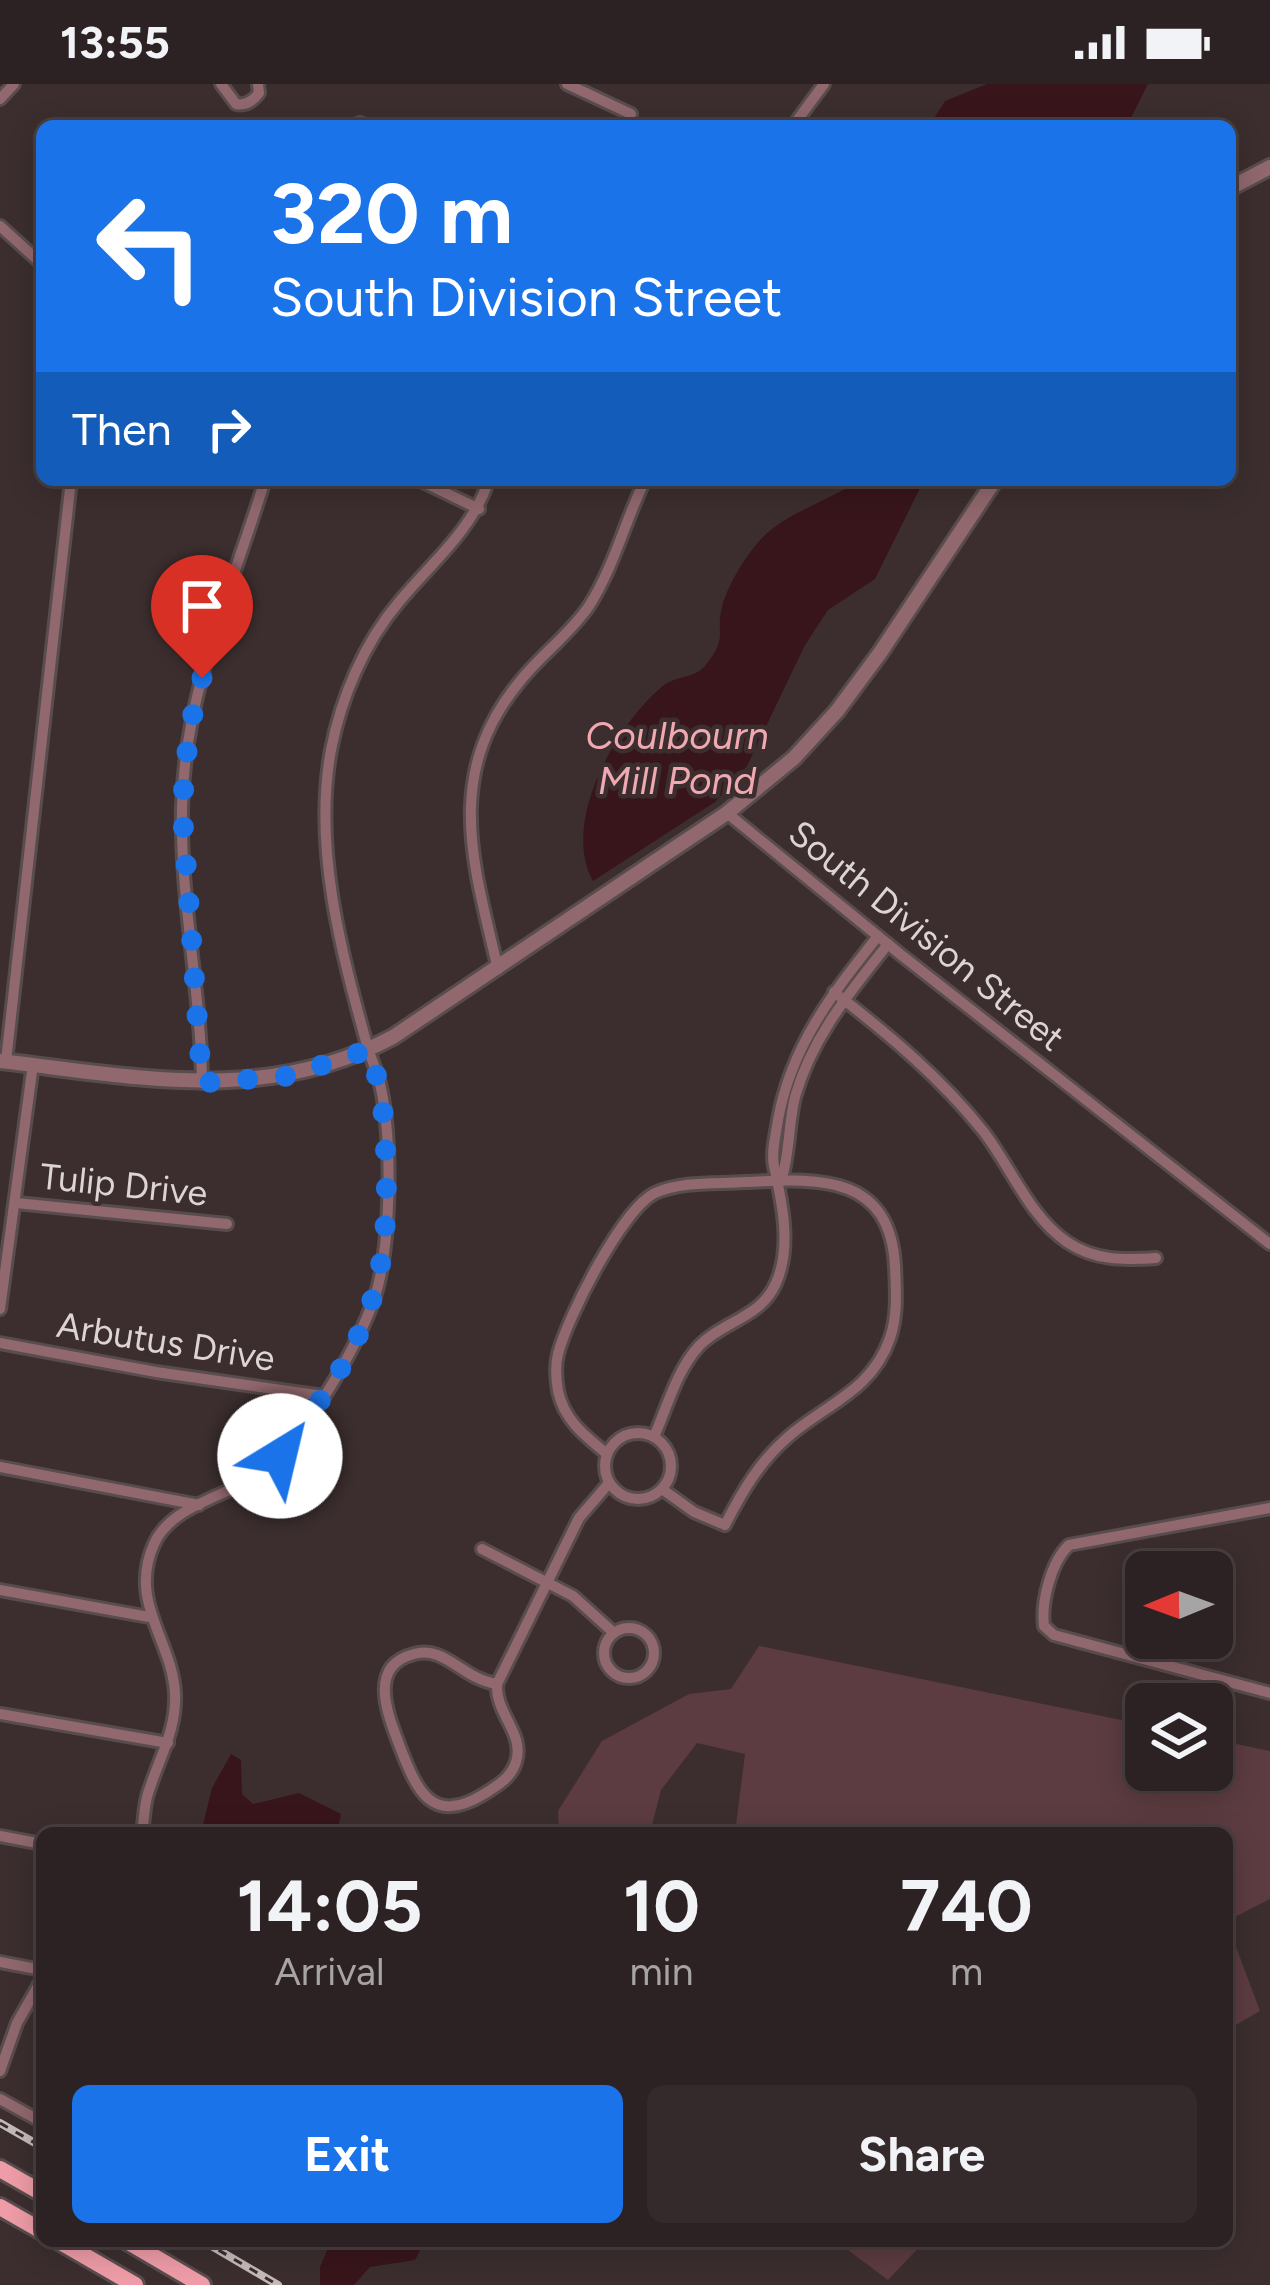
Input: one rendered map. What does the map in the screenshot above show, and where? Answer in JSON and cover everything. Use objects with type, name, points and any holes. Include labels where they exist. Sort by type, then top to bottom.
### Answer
[{"type":"main road","points":[[0,2169],[36,2190]]},
{"type":"main road","points":[[0,2207],[36,2228]]},
{"type":"main road","points":[[69,2247],[135,2285]]},
{"type":"main road","points":[[137,2247],[202,2285]]},
{"type":"street","points":[[0,99],[14,84]]},
{"type":"street","points":[[221,84],[236,104],[243,105],[259,93],[258,84]]},
{"type":"street","points":[[568,84],[632,114]]},
{"type":"street","points":[[797,120],[824,84]]},
{"type":"street","points":[[1236,185],[1270,167]]},
{"type":"street","points":[[0,226],[36,259]]},
{"type":"street","points":[[70,486],[3,1061],[202,1083],[289,1076],[368,1050],[727,813],[794,758],[837,711],[991,486]]},
{"type":"street","points":[[202,1083],[182,829],[184,768],[202,678],[264,486]]},
{"type":"street","points":[[431,486],[479,509]]},
{"type":"street","points":[[143,1827],[147,1796],[174,1712],[174,1684],[149,1617],[152,1547],[170,1524],[269,1468],[322,1396],[371,1312],[385,1250],[384,1111],[327,862],[325,812],[332,748],[359,665],[394,608],[460,537],[479,509],[487,486]]},
{"type":"street","points":[[498,968],[468,827],[474,773],[485,735],[521,680],[588,607],[643,486]]},
{"type":"street","name":"South Division Street","points":[[727,813],[1270,1244]]},
{"type":"street","points":[[654,1437],[694,1352],[709,1337],[752,1313],[776,1283],[784,1244],[781,1180],[801,1081],[839,996],[883,940]]},
{"type":"street","points":[[839,996],[951,1094],[998,1151],[1053,1231],[1095,1256],[1156,1258]]},
{"type":"street","points":[[0,1309],[33,1064]]},
{"type":"street","points":[[607,1454],[569,1417],[558,1391],[556,1364],[563,1339],[617,1232],[640,1203],[662,1190],[687,1185],[781,1180],[815,1179],[859,1194],[880,1215],[892,1243],[895,1322],[865,1382],[805,1423],[769,1455],[724,1526],[662,1489]]},
{"type":"street","name":"Tulip Drive","points":[[16,1203],[227,1224]]},
{"type":"street","name":"Arbutus Drive","points":[[0,1343],[322,1396]]},
{"type":"street","points":[[644,1433],[654,1437],[671,1462],[662,1489],[633,1500],[615,1491],[605,1474],[607,1454],[622,1437],[644,1433]]},
{"type":"street","points":[[0,1467],[199,1505]]},
{"type":"street","points":[[497,1684],[473,1679],[446,1658],[428,1652],[403,1658],[389,1671],[385,1707],[414,1785],[430,1802],[446,1806],[471,1802],[502,1782],[514,1767],[516,1737],[500,1711],[497,1684],[586,1505],[609,1483]]},
{"type":"street","points":[[1270,1508],[1069,1545],[1058,1557],[1042,1619],[1054,1635],[1270,1693]]},
{"type":"street","points":[[482,1549],[583,1603],[614,1633]]},
{"type":"street","points":[[0,1590],[149,1617]]},
{"type":"street","points":[[629,1628],[650,1640],[654,1655],[642,1675],[626,1678],[606,1664],[604,1647],[614,1633],[629,1628]]},
{"type":"street","points":[[0,1714],[168,1742]]},
{"type":"street","points":[[0,1836],[36,1843]]},
{"type":"street","points":[[0,1962],[36,1972]]},
{"type":"street","points":[[0,2071],[36,1986]]},
{"type":"street","points":[[0,2099],[36,2119]]},
{"type":"shaded area","points":[[759,1646],[1125,1721],[1125,1791],[1233,1791],[1233,1743],[1270,1751],[1270,1899],[1233,1918],[1233,1827],[736,1827],[745,1754],[697,1743],[661,1790],[652,1827],[559,1827],[558,1811],[602,1741],[689,1694],[731,1689]]},
{"type":"shaded area","points":[[1233,1939],[1260,2011],[1233,2027]]},
{"type":"shaded area","points":[[844,2247],[919,2247],[888,2280]]},
{"type":"water","points":[[987,84],[1148,84],[1130,120],[933,120],[945,101]]},
{"type":"water","name":"Coulbourn Mill Pond","points":[[921,486],[875,579],[828,610],[805,645],[747,766],[715,802],[593,881],[585,857],[589,803],[598,775],[628,723],[664,685],[701,670],[712,656],[719,641],[725,597],[764,536],[845,489]]},
{"type":"water","points":[[231,1754],[241,1760],[242,1794],[253,1804],[299,1793],[341,1814],[338,1827],[202,1827],[212,1788]]},
{"type":"water","points":[[328,2247],[422,2247],[415,2260],[370,2267],[354,2285],[320,2285],[320,2267]]},
{"type":"railway","points":[[0,2123],[36,2144]]},
{"type":"railway","points":[[213,2247],[278,2285]]},
{"type":"route","points":[[202,678],[189,730],[182,829],[202,1083],[289,1076],[368,1050],[382,1090],[387,1225],[371,1312],[280,1456]]}]
